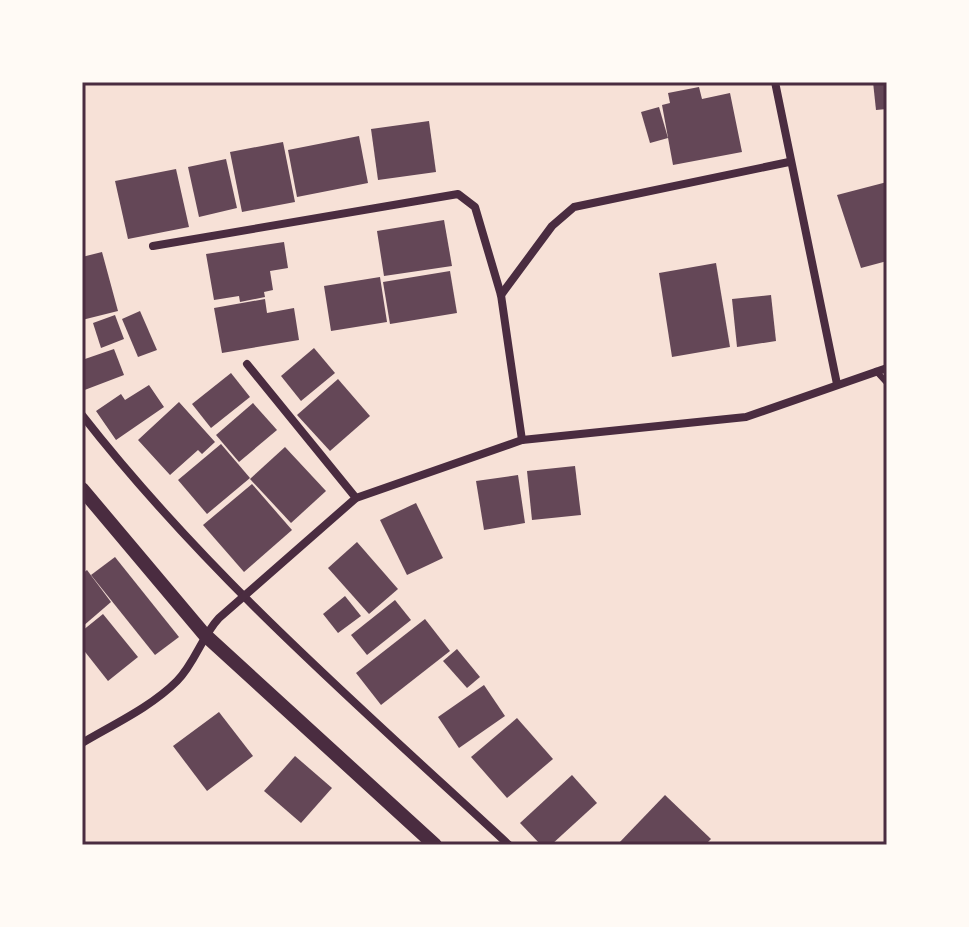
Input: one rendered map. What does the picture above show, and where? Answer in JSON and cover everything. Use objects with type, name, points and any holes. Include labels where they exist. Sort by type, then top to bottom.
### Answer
[{"type":"street","points":[[775,82],[837,384]]},
{"type":"street","points":[[501,295],[552,226],[574,207],[789,162]]},
{"type":"street","points":[[153,246],[458,194],[475,207],[501,295],[522,440]]},
{"type":"street","points":[[247,364],[356,498]]},
{"type":"street","points":[[82,743],[138,710],[180,678],[204,634],[219,618],[356,498],[522,440],[746,417],[887,368]]},
{"type":"street","points":[[82,415],[113,454],[242,596],[509,845]]},
{"type":"street","points":[[82,489],[204,634],[435,845]]},
{"type":"lane","points":[[876,371],[887,383]]},
{"type":"building","points":[[873,82],[887,82],[887,109],[876,110]]},
{"type":"building","points":[[699,87],[702,99],[730,93],[742,152],[673,165],[662,105],[670,103],[668,93]]},
{"type":"building","points":[[659,107],[668,138],[650,143],[641,112]]},
{"type":"building","points":[[429,121],[436,172],[378,180],[371,129]]},
{"type":"building","points":[[359,136],[368,183],[297,197],[288,150]]},
{"type":"building","points":[[283,142],[295,202],[242,212],[230,152]]},
{"type":"building","points":[[226,159],[237,208],[199,217],[188,167]]},
{"type":"building","points":[[176,169],[189,227],[128,239],[115,181]]},
{"type":"building","points":[[887,182],[887,261],[861,268],[837,195]]},
{"type":"building","points":[[444,220],[452,266],[384,276],[377,231]]},
{"type":"building","points":[[284,242],[288,268],[270,271],[273,290],[264,292],[265,297],[240,302],[239,296],[214,300],[206,254]]},
{"type":"building","points":[[102,252],[118,311],[82,320],[82,257]]},
{"type":"building","points":[[716,263],[730,347],[672,357],[659,273]]},
{"type":"building","points":[[450,271],[457,313],[390,324],[383,282]]},
{"type":"building","points":[[380,277],[387,322],[331,331],[324,286]]},
{"type":"building","points":[[771,295],[776,341],[737,347],[732,299]]},
{"type":"building","points":[[265,299],[267,313],[294,308],[299,340],[222,353],[214,308]]},
{"type":"building","points":[[140,311],[157,350],[138,357],[122,319]]},
{"type":"building","points":[[115,315],[124,339],[101,348],[93,323]]},
{"type":"building","points":[[314,348],[335,373],[301,401],[281,376]]},
{"type":"building","points":[[114,349],[124,375],[82,391],[82,360]]},
{"type":"building","points":[[231,373],[250,397],[211,428],[192,404]]},
{"type":"building","points":[[338,379],[370,416],[330,451],[297,415]]},
{"type":"building","points":[[149,385],[164,407],[116,440],[96,411],[121,394],[125,400]]},
{"type":"building","points":[[179,402],[215,442],[202,454],[198,450],[170,475],[138,440]]},
{"type":"building","points":[[253,403],[277,430],[239,462],[216,435]]},
{"type":"building","points":[[221,444],[250,478],[207,514],[178,480]]},
{"type":"building","points":[[285,447],[326,491],[291,523],[250,479]]},
{"type":"building","points":[[575,466],[581,515],[532,520],[527,471]]},
{"type":"building","points":[[518,475],[525,523],[484,530],[476,481]]},
{"type":"building","points":[[252,484],[292,530],[244,572],[203,525]]},
{"type":"building","points":[[416,503],[443,558],[407,575],[380,520]]},
{"type":"building","points":[[357,542],[398,589],[369,614],[328,568]]},
{"type":"building","points":[[115,557],[179,637],[155,655],[91,575]]},
{"type":"building","points":[[87,570],[111,602],[82,627],[82,574]]},
{"type":"building","points":[[345,596],[361,616],[338,633],[323,614]]},
{"type":"building","points":[[395,600],[411,620],[367,655],[351,635]]},
{"type":"building","points":[[103,614],[138,657],[108,681],[82,648],[82,631]]},
{"type":"building","points":[[425,619],[450,651],[381,705],[356,673]]},
{"type":"building","points":[[457,649],[480,677],[467,688],[443,661]]},
{"type":"building","points":[[484,685],[505,716],[459,748],[438,717]]},
{"type":"building","points":[[219,712],[253,756],[207,791],[173,746]]},
{"type":"building","points":[[517,718],[553,759],[507,798],[471,757]]},
{"type":"building","points":[[295,756],[332,788],[301,823],[264,791]]},
{"type":"building","points":[[572,775],[597,803],[551,845],[541,845],[520,823]]},
{"type":"building","points":[[665,795],[711,839],[705,845],[617,845]]}]
